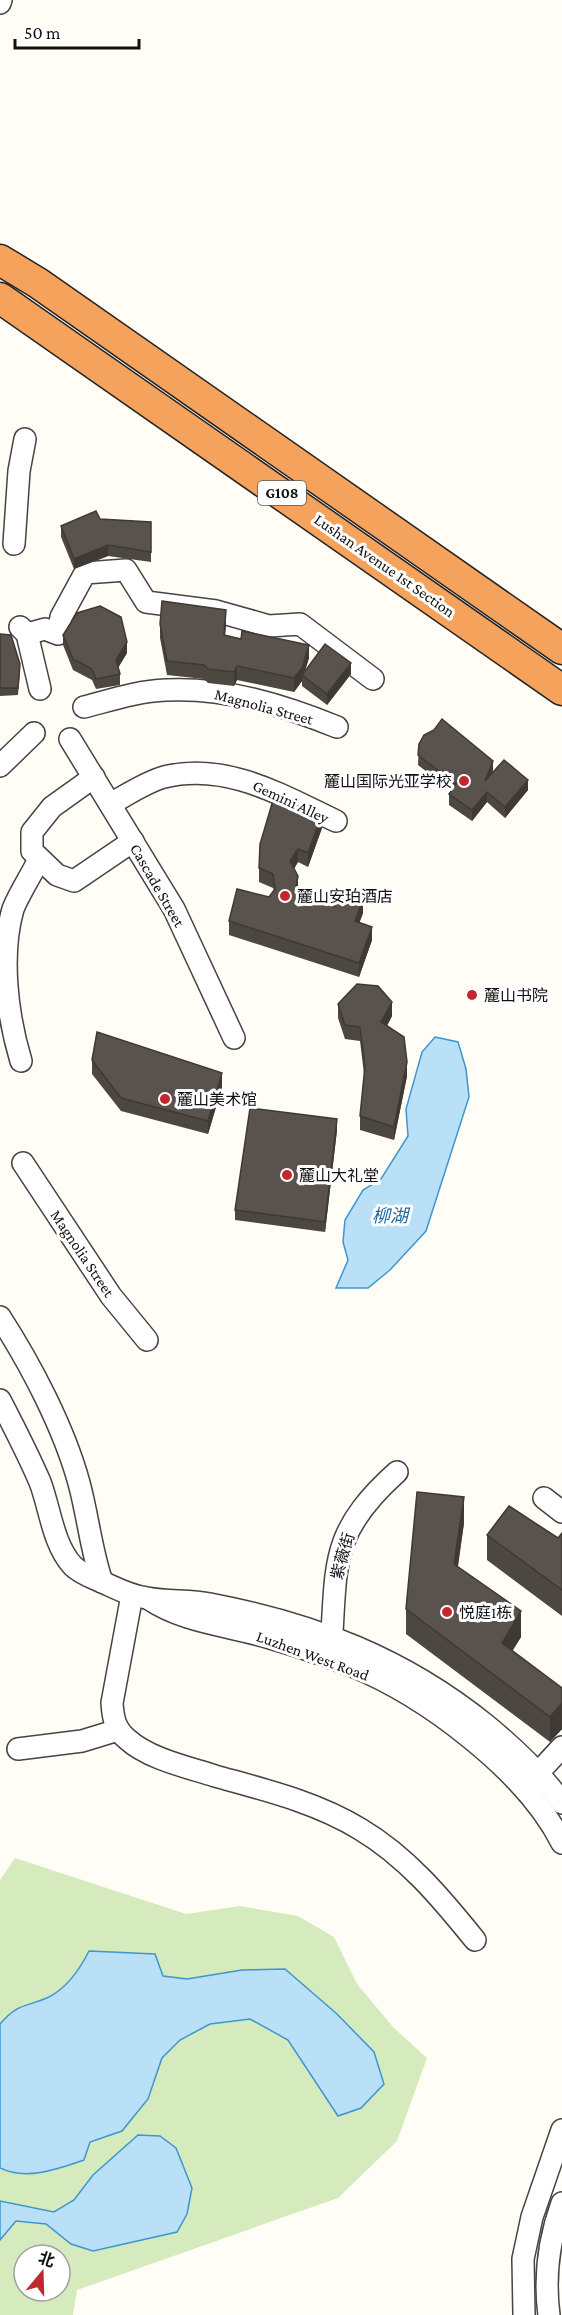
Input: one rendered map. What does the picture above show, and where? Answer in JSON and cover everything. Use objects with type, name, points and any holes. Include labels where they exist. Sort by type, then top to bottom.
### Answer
[{"type":"highway","name":"Lushan Avenue 1st Section","points":[[0,260],[38,283],[562,649]]},
{"type":"highway","name":"Lushan Avenue 1st Section","points":[[0,298],[562,690]]},
{"type":"street","points":[[14,544],[19,471],[25,439]]},
{"type":"street","points":[[40,689],[24,630],[45,629],[58,634],[61,617],[85,573],[126,570],[146,602],[216,611],[269,626],[300,624],[373,679]]},
{"type":"street","name":"Magnolia Street","points":[[84,706],[165,690],[205,690],[295,710],[337,727]]},
{"type":"street","points":[[0,766],[34,733]]},
{"type":"street","name":"Cascade Street","points":[[70,739],[174,909],[234,1038]]},
{"type":"street","name":"Gemini Alley","points":[[110,804],[163,777],[210,772],[251,781],[336,821]]},
{"type":"street","points":[[94,777],[52,807],[32,832],[32,851],[57,875],[74,881],[133,841]]},
{"type":"street","points":[[21,1061],[9,1023],[5,955],[13,910],[39,859]]},
{"type":"street","name":"Magnolia Street","points":[[23,1163],[111,1296],[147,1340]]},
{"type":"street","points":[[0,1317],[39,1387],[65,1446],[78,1480],[94,1560],[102,1582]]},
{"type":"street","points":[[0,1400],[40,1483],[62,1549],[73,1566],[102,1582]]},
{"type":"street","name":"紫薇街","points":[[331,1658],[335,1570],[343,1542],[353,1520],[373,1494],[397,1472]]},
{"type":"street","points":[[544,1498],[562,1512]]},
{"type":"street","name":"Luzhen West Road","points":[[102,1582],[140,1597],[168,1612],[261,1635],[331,1658],[393,1686],[439,1714],[495,1760],[528,1793],[554,1826],[562,1843]]},
{"type":"street","points":[[475,1940],[429,1883],[362,1830],[324,1810],[186,1767],[143,1750],[118,1730],[113,1719],[112,1703],[140,1597],[180,1599],[212,1605],[332,1636],[402,1667],[455,1701],[502,1738],[553,1785]]},
{"type":"street","points":[[18,1749],[82,1741],[118,1730]]},
{"type":"street","points":[[553,1785],[562,1747]]},
{"type":"street","points":[[528,1793],[553,1785]]},
{"type":"street","points":[[562,2130],[532,2217],[524,2259],[523,2314],[548,2314],[562,2203]]},
{"type":"green space","points":[[15,1858],[186,1914],[240,1906],[298,1916],[334,1937],[357,1984],[394,2028],[427,2058],[397,2141],[338,2198],[77,2290],[73,2315],[0,2315],[0,1880]]},
{"type":"water","name":"柳湖","points":[[435,1037],[458,1042],[466,1069],[469,1097],[426,1231],[390,1270],[368,1288],[336,1288],[348,1260],[343,1242],[345,1220],[363,1190],[381,1179],[408,1136],[406,1109],[422,1052]]},
{"type":"water","points":[[89,1951],[155,1954],[163,1976],[187,1979],[242,1970],[285,1969],[337,2014],[374,2052],[384,2084],[361,2108],[338,2116],[288,2040],[250,2019],[210,2024],[180,2040],[162,2058],[148,2099],[122,2131],[90,2142],[84,2160],[31,2174],[20,2174],[0,2168],[0,2024],[12,2012],[49,1997],[62,1988],[77,1971]]},
{"type":"water","points":[[138,2135],[160,2136],[176,2148],[192,2188],[187,2214],[177,2232],[93,2251],[72,2244],[46,2224],[16,2221],[0,2240],[0,2201],[54,2212],[74,2200],[93,2175]]},
{"type":"building","points":[[96,511],[100,519],[151,522],[151,552],[108,545],[74,559],[61,526]]},
{"type":"building","points":[[162,601],[226,610],[224,635],[241,639],[242,631],[309,645],[302,668],[294,678],[237,666],[234,672],[208,669],[204,665],[167,661],[160,624]]},
{"type":"building","points":[[100,606],[121,617],[127,642],[116,660],[120,674],[96,679],[92,669],[73,659],[63,635],[77,613]]},
{"type":"building","points":[[0,634],[11,635],[20,664],[18,688],[0,688]]},
{"type":"building","points":[[325,644],[351,663],[327,694],[302,675]]},
{"type":"building","name":"麓山国际光亚学校","points":[[442,719],[493,761],[485,781],[504,760],[528,780],[505,807],[487,792],[472,810],[449,794],[456,784],[418,755],[419,744],[424,735],[434,730]]},
{"type":"building","name":"麓山安珀酒店","points":[[274,797],[322,814],[308,853],[298,849],[290,861],[298,876],[295,892],[335,906],[339,895],[363,899],[355,921],[372,927],[359,963],[229,921],[237,889],[269,897],[275,889],[273,874],[259,868],[260,844]]},
{"type":"building","points":[[357,984],[378,986],[392,1002],[381,1022],[404,1037],[407,1062],[394,1127],[360,1116],[365,1066],[360,1027],[345,1025],[338,1004]]},
{"type":"building","name":"麓山美术馆","points":[[97,1032],[222,1073],[208,1121],[121,1098],[92,1060]]},
{"type":"building","name":"麓山大礼堂","points":[[250,1108],[337,1119],[325,1222],[235,1210]]},
{"type":"building","name":"悦庭1栋","points":[[417,1492],[464,1497],[454,1564],[521,1611],[502,1643],[562,1688],[562,1703],[550,1717],[406,1609]]},
{"type":"building","points":[[509,1506],[558,1538],[562,1533],[562,1590],[487,1535]]},
{"type":"place","name":"麓山国际光亚学校","points":[[464,781]]},
{"type":"place","name":"麓山安珀酒店","points":[[285,896]]},
{"type":"place","name":"麓山书院","points":[[472,995]]},
{"type":"place","name":"麓山美术馆","points":[[165,1099]]},
{"type":"place","name":"麓山大礼堂","points":[[287,1175]]},
{"type":"place","name":"悦庭1栋","points":[[447,1612]]}]
